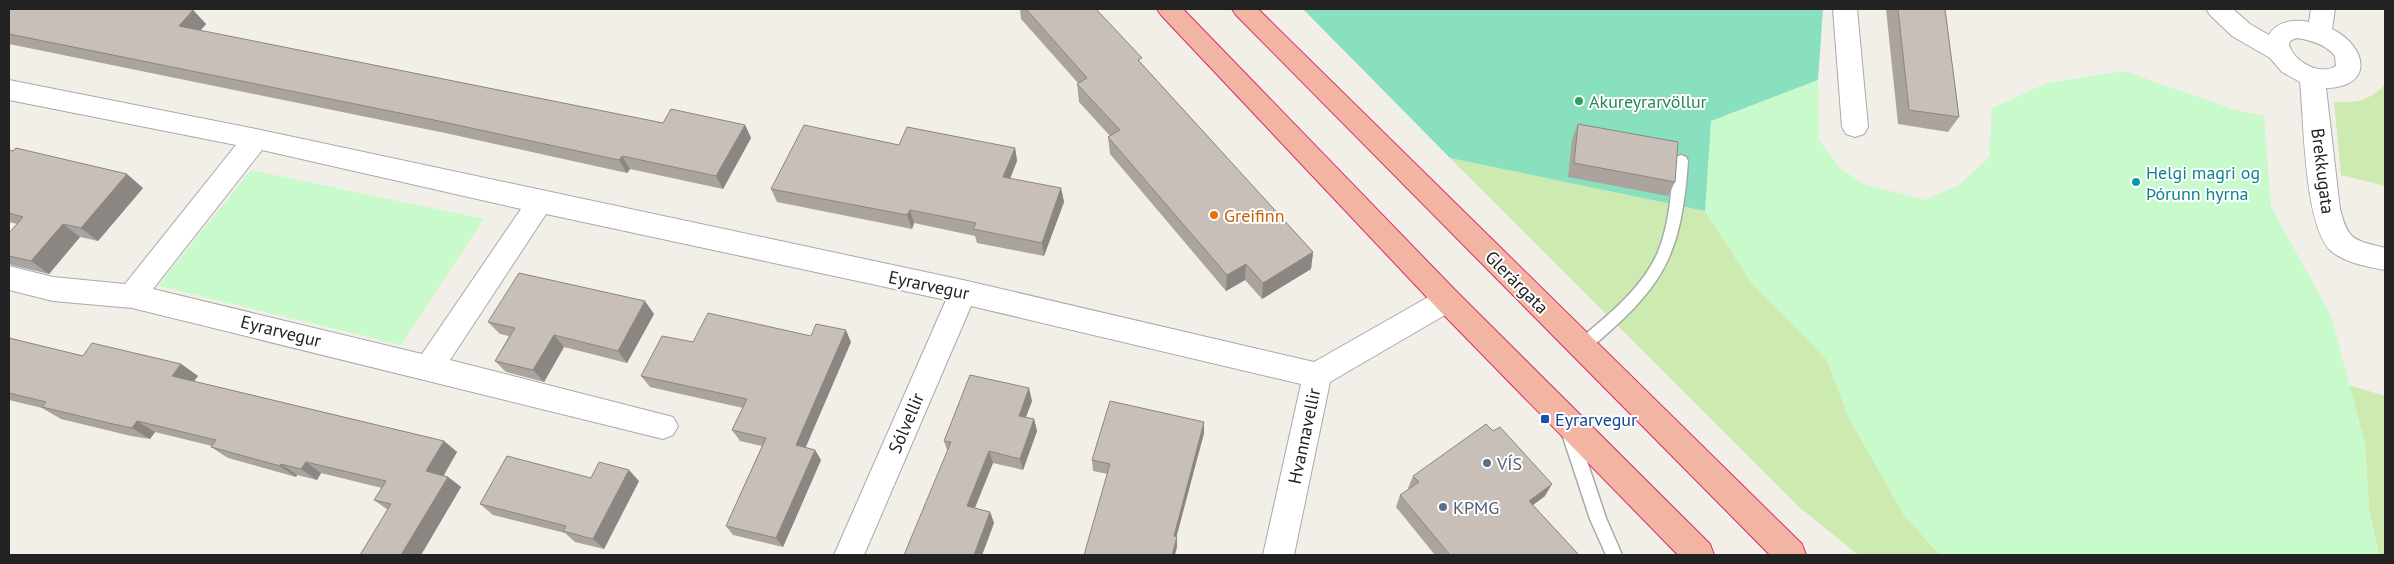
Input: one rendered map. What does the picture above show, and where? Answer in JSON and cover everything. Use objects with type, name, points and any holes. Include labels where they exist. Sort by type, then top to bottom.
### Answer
[{"type":"highway","points":[[1169,9],[1447,300],[1699,555]]},
{"type":"highway","name":"Glerárgata","points":[[1244,9],[1790,555]]},
{"type":"street","points":[[1845,9],[1855,127]]},
{"type":"street","points":[[2218,9],[2241,30],[2277,51],[2290,67],[2312,77],[2335,80],[2348,71],[2350,64],[2348,57],[2337,43],[2319,33],[2300,29],[2285,31],[2278,36],[2276,43],[2277,51]]},
{"type":"street","points":[[2319,33],[2323,9]]},
{"type":"street","name":"Brekkugata","points":[[2312,77],[2324,192],[2331,230],[2338,240],[2351,250],[2385,259]]},
{"type":"street","name":"Eyrarvegur","points":[[9,90],[256,140],[963,292],[1317,374]]},
{"type":"street","points":[[132,296],[256,140]]},
{"type":"street","points":[[429,368],[540,202]]},
{"type":"street","name":"Eyrarvegur","points":[[9,278],[53,289],[132,296],[663,426]]},
{"type":"street","name":"Sólvellir","points":[[849,555],[963,292]]},
{"type":"street","name":"Hvannavellir","points":[[1279,555],[1317,374],[1447,300]]},
{"type":"lane","points":[[1581,347],[1639,295],[1660,263],[1671,235],[1681,161]]},
{"type":"lane","points":[[1566,420],[1598,519],[1614,555]]},
{"type":"green space","name":"Akureyrarvöllur","points":[[1303,9],[1823,9],[1818,80],[1711,121],[1705,211],[1450,158]]},
{"type":"green space","points":[[2124,71],[2236,110],[2264,116],[2271,207],[2331,315],[2365,444],[2369,510],[2379,555],[1940,555],[1904,515],[1848,416],[1827,360],[1751,282],[1705,211],[1711,121],[1818,80],[1819,140],[1840,168],[1863,184],[1925,200],[1959,185],[1989,157],[1992,108],[2047,83]]},
{"type":"green space","points":[[2385,85],[2385,186],[2341,175],[2334,102],[2362,100],[2373,95]]},
{"type":"green space","points":[[1450,158],[1705,211],[1751,282],[1827,360],[1848,416],[1904,515],[1940,555],[1858,555],[1798,506]]},
{"type":"green space","points":[[251,170],[484,219],[401,345],[158,286]]},
{"type":"green space","points":[[2349,385],[2385,396],[2385,555],[2379,555],[2369,510],[2365,444]]},
{"type":"building","points":[[9,9],[193,10],[179,26],[663,123],[671,109],[745,125],[716,176],[622,156],[619,160],[434,120],[9,34]]},
{"type":"building","points":[[1026,9],[1096,9],[1142,58],[1138,60],[1313,252],[1263,283],[1246,264],[1227,275],[1108,137],[1120,130],[1077,84],[1087,78]]},
{"type":"building","points":[[1898,9],[1945,9],[1959,117],[1909,110]]},
{"type":"building","points":[[1578,124],[1678,142],[1675,182],[1574,163]]},
{"type":"building","points":[[804,125],[899,145],[907,127],[1015,148],[1003,177],[1061,188],[1042,243],[973,229],[976,223],[910,210],[907,215],[771,189]]},
{"type":"building","points":[[16,148],[127,174],[81,228],[63,224],[31,261],[9,256],[9,233],[23,217],[9,213],[9,150],[13,151]]},
{"type":"building","points":[[519,273],[645,301],[618,351],[554,335],[533,370],[495,361],[515,328],[488,322]]},
{"type":"building","points":[[708,313],[811,336],[816,324],[846,330],[796,445],[815,450],[776,538],[726,526],[766,438],[732,430],[747,399],[641,376],[662,336],[693,342]]},
{"type":"building","points":[[9,338],[83,356],[92,343],[181,364],[172,376],[444,441],[426,471],[448,477],[401,555],[360,555],[391,504],[374,500],[386,481],[306,462],[301,469],[281,464],[280,466],[211,447],[216,440],[137,421],[132,428],[42,407],[46,402],[9,393]]},
{"type":"building","points":[[970,375],[1029,388],[1019,416],[1034,419],[1020,459],[989,451],[967,506],[990,512],[974,555],[904,555],[951,442],[944,441]]},
{"type":"building","points":[[1110,401],[1204,422],[1174,536],[1177,537],[1172,555],[1084,555],[1110,464],[1092,460]]},
{"type":"building","points":[[1486,424],[1493,431],[1500,427],[1552,484],[1529,501],[1579,555],[1450,555],[1400,495],[1419,482],[1413,476]]},
{"type":"building","points":[[507,456],[591,478],[599,462],[629,470],[593,539],[563,531],[566,526],[480,504]]},
{"type":"place","name":"Akureyrarvöllur","points":[[1579,101]]},
{"type":"place","name":"Helgi magri og Þórunn hyrna","points":[[2136,182]]},
{"type":"place","name":"Greifinn","points":[[1214,215]]},
{"type":"place","name":"Eyrarvegur","points":[[1545,419]]},
{"type":"place","name":"VÍS","points":[[1487,463]]},
{"type":"place","name":"KPMG","points":[[1443,507]]}]
